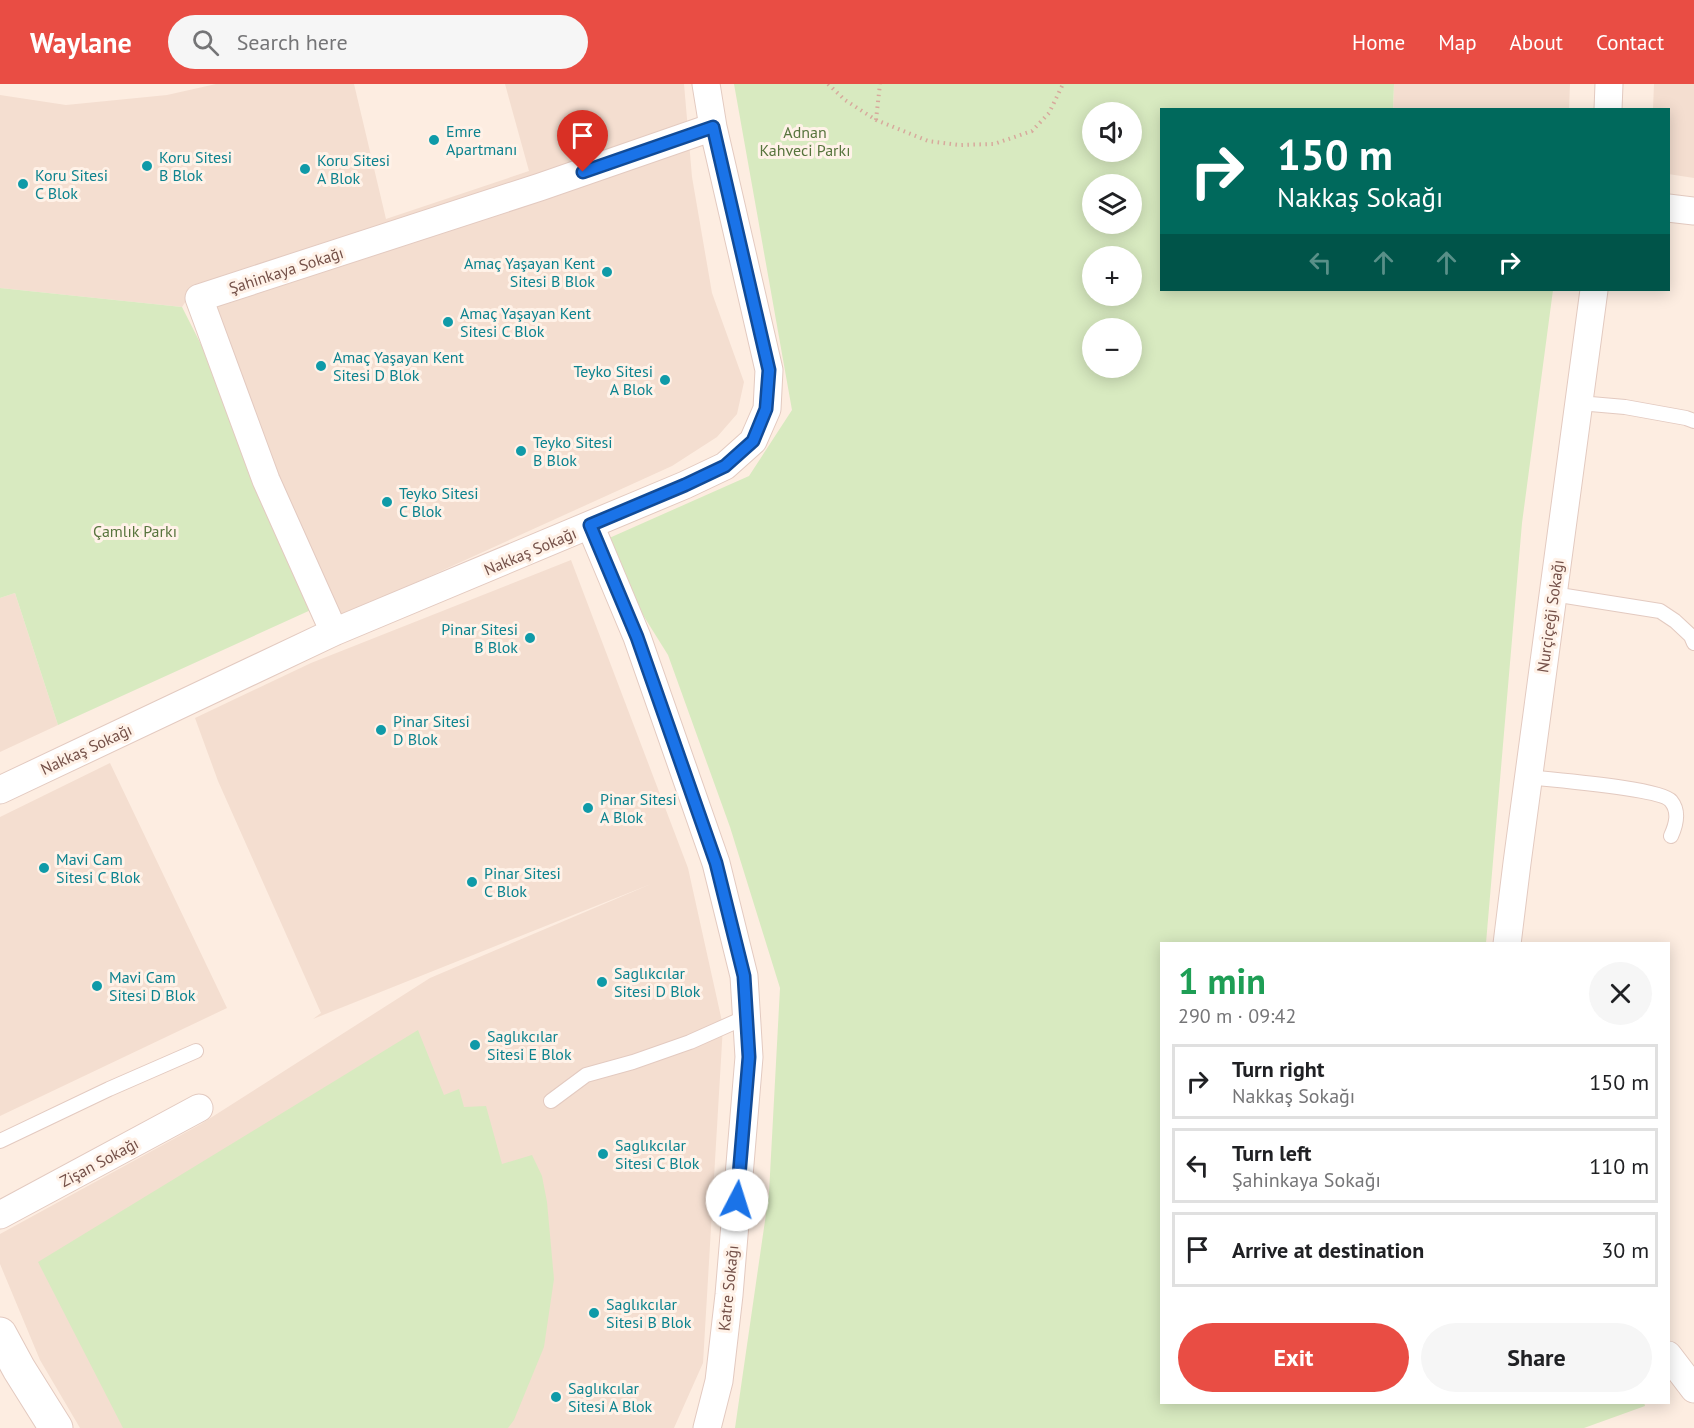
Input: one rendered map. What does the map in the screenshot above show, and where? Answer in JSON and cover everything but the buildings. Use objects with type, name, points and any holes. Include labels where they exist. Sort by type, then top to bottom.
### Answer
[{"type":"street","name":"Nakkaş Sokağı","points":[[0,790],[334,632],[685,485],[725,466],[753,441],[766,409],[769,370],[713,127],[706,84]]},
{"type":"street","points":[[1608,108],[1609,84]]},
{"type":"street","name":"Şahinkaya Sokağı","points":[[334,632],[266,480],[200,298],[528,191],[713,127]]},
{"type":"street","points":[[1670,208],[1694,211]]},
{"type":"street","name":"Nurçiçeği Sokağı","points":[[1507,942],[1594,291]]},
{"type":"street","name":"Katre Sokağı","points":[[590,525],[637,637],[716,863],[744,976],[749,1057],[729,1296],[718,1381],[707,1428]]},
{"type":"street","name":"Zişan Sokağı","points":[[0,1215],[199,1108]]},
{"type":"street","points":[[0,1334],[52,1427]]},
{"type":"street","points":[[1670,1358],[1694,1389]]},
{"type":"lane","points":[[1579,402],[1625,407],[1694,421]]},
{"type":"lane","points":[[1553,594],[1660,611],[1691,636],[1694,643]]},
{"type":"lane","points":[[1528,777],[1638,790],[1670,799],[1676,810],[1677,822],[1671,836]]},
{"type":"lane","points":[[551,1101],[586,1075],[633,1062],[690,1042],[746,1017]]},
{"type":"lane","points":[[0,1141],[196,1051]]},
{"type":"path","points":[[828,84],[845,100],[876,120],[928,141],[959,145],[994,144],[1032,131],[1049,113],[1063,84]]},
{"type":"path","points":[[876,120],[880,84]]},
{"type":"shaded area","points":[[216,84],[354,84],[386,219],[529,171],[505,84],[684,84],[692,177],[712,293],[744,382],[737,414],[717,437],[672,466],[342,616],[278,477],[198,283],[182,307],[0,288],[0,95],[66,105],[167,95]]},
{"type":"shaded area","points":[[1394,84],[1570,84],[1569,108],[1393,108]]},
{"type":"shaded area","points":[[1654,84],[1694,84],[1694,178],[1670,174],[1670,108],[1653,108]]},
{"type":"shaded area","points":[[571,560],[688,868],[723,1026],[703,1363],[674,1428],[80,1428],[40,1360],[0,1264],[0,1234],[201,1124],[430,978],[651,884],[313,1019],[321,1013],[218,781],[195,718],[311,663]]},
{"type":"shaded area","points":[[15,593],[58,725],[0,752],[0,598]]},
{"type":"shaded area","points":[[110,763],[227,1008],[0,1116],[0,817]]},
{"type":"green space","name":"Adnan Kahveci Parkı","points":[[734,84],[1394,84],[1393,108],[1160,108],[1160,291],[1553,291],[1522,523],[1486,942],[1160,942],[1160,1404],[1644,1404],[1645,1406],[1584,1428],[735,1428],[769,1193],[780,988],[730,827],[668,655],[598,543],[749,476],[792,410]]},
{"type":"green space","name":"Çamlık Parkı","points":[[0,288],[182,307],[215,372],[313,609],[58,725],[15,593],[0,598]]},
{"type":"green space","points":[[418,1030],[444,1095],[459,1089],[464,1107],[486,1106],[502,1164],[532,1155],[542,1176],[547,1202],[554,1279],[544,1347],[514,1420],[508,1428],[123,1428],[38,1262]]},
{"type":"place","name":"Emre Apartmanı","points":[[434,140]]},
{"type":"place","name":"Koru Sitesi B Blok","points":[[147,166]]},
{"type":"place","name":"Koru Sitesi A Blok","points":[[305,169]]},
{"type":"place","name":"Koru Sitesi C Blok","points":[[23,184]]},
{"type":"place","name":"Amaç Yaşayan Kent Sitesi B Blok","points":[[607,272]]},
{"type":"place","name":"Amaç Yaşayan Kent Sitesi C Blok","points":[[448,322]]},
{"type":"place","name":"Amaç Yaşayan Kent Sitesi D Blok","points":[[321,366]]},
{"type":"place","name":"Teyko Sitesi A Blok","points":[[665,380]]},
{"type":"place","name":"Teyko Sitesi B Blok","points":[[521,451]]},
{"type":"place","name":"Teyko Sitesi C Blok","points":[[387,502]]},
{"type":"place","name":"Pinar Sitesi B Blok","points":[[530,638]]},
{"type":"place","name":"Pinar Sitesi D Blok","points":[[381,730]]},
{"type":"place","name":"Pinar Sitesi A Blok","points":[[588,808]]},
{"type":"place","name":"Mavi Cam Sitesi C Blok","points":[[44,868]]},
{"type":"place","name":"Pinar Sitesi C Blok","points":[[472,882]]},
{"type":"place","name":"Saglıkcılar Sitesi D Blok","points":[[602,982]]},
{"type":"place","name":"Mavi Cam Sitesi D Blok","points":[[97,986]]},
{"type":"place","name":"Saglıkcılar Sitesi E Blok","points":[[475,1045]]},
{"type":"place","name":"Saglıkcılar Sitesi C Blok","points":[[603,1154]]},
{"type":"place","name":"Saglıkcılar Sitesi B Blok","points":[[594,1313]]},
{"type":"place","name":"Saglıkcılar Sitesi A Blok","points":[[556,1397]]},
{"type":"route","points":[[583,172],[713,127],[769,370],[766,409],[753,441],[725,466],[590,525],[637,637],[716,863],[744,976],[749,1057],[737,1200]]}]
